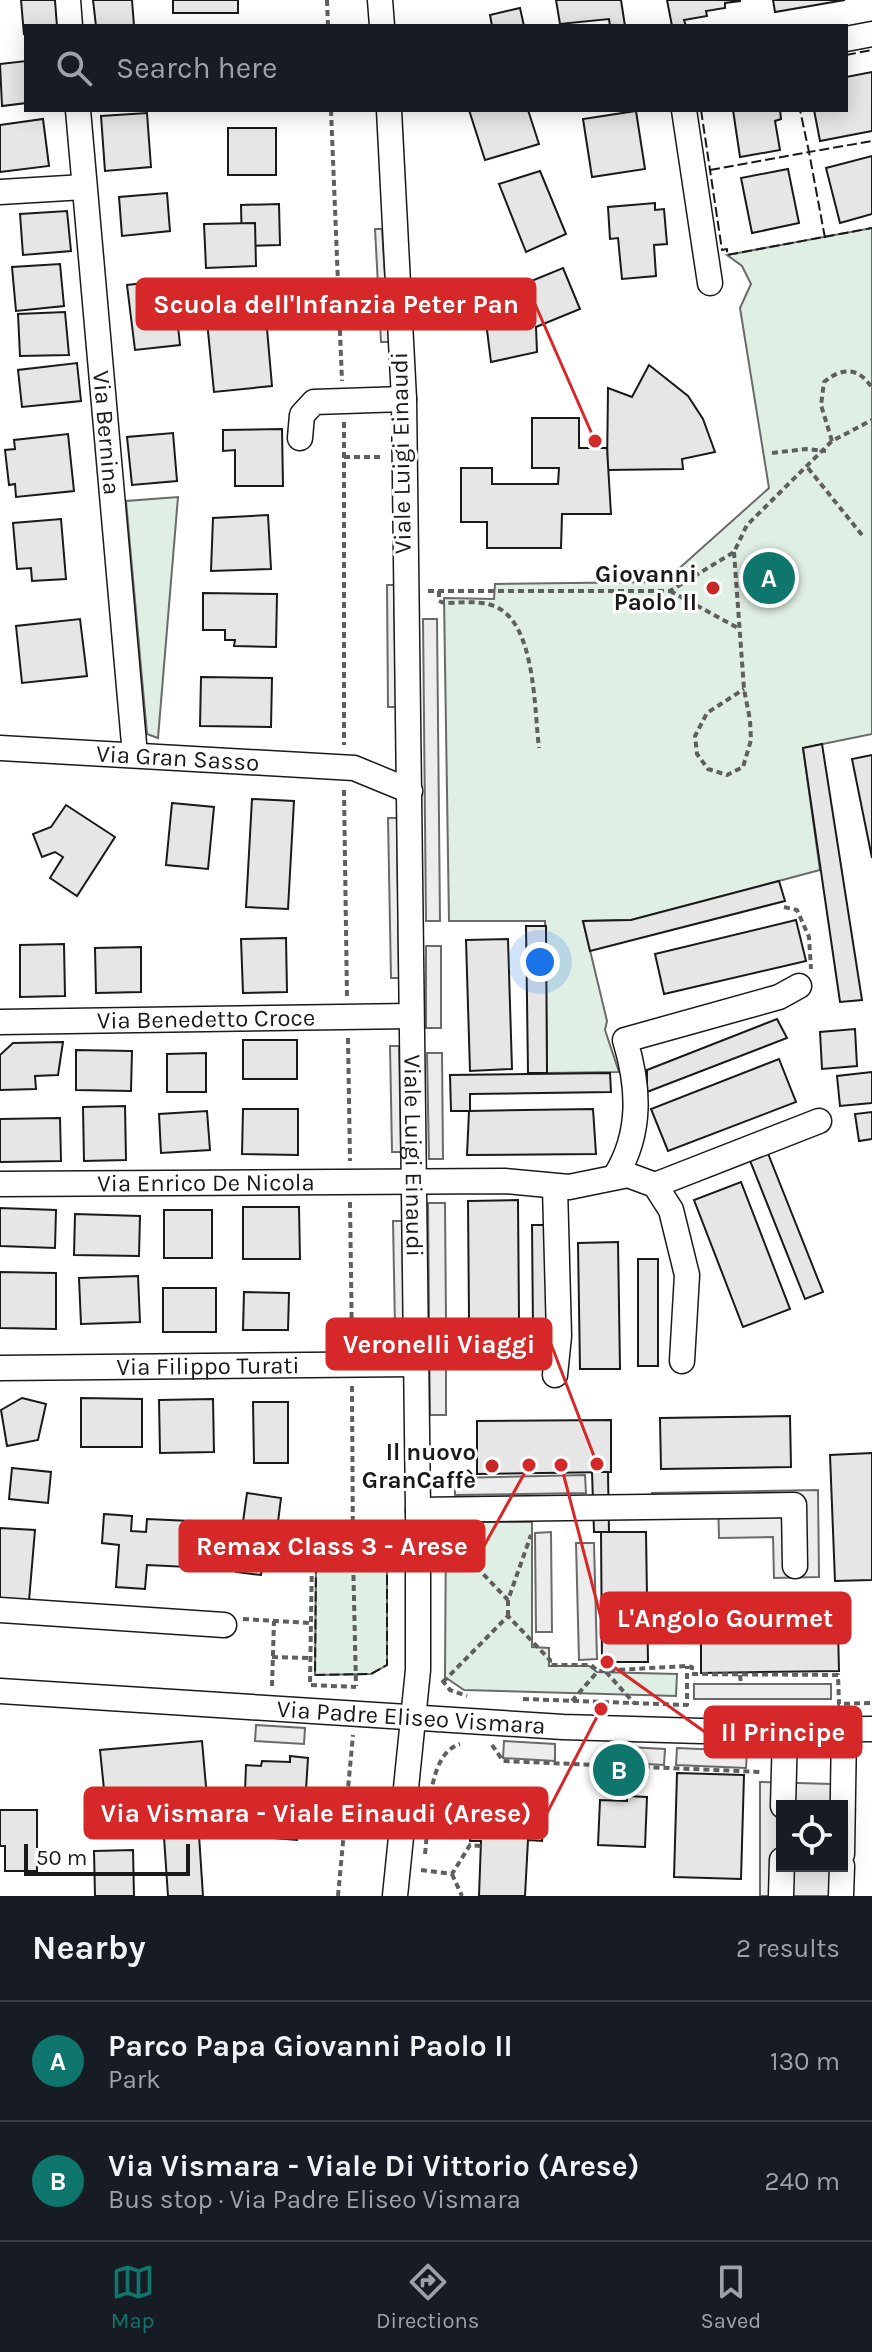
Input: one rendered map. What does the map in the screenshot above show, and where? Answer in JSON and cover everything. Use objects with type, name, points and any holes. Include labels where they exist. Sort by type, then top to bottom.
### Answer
[{"type":"street","points":[[68,0],[70,24]]},
{"type":"street","points":[[380,0],[382,24]]},
{"type":"street","points":[[848,39],[872,34]]},
{"type":"street","name":"Via Bernina","points":[[78,112],[135,755]]},
{"type":"street","name":"Viale Luigi Einaudi","points":[[389,112],[400,314],[400,399],[417,591],[409,751],[418,1510],[415,1718],[411,1869],[395,1896]]},
{"type":"street","points":[[684,112],[710,283]]},
{"type":"street","points":[[0,192],[84,187]]},
{"type":"street","points":[[300,438],[302,415],[308,406],[343,400],[400,399]]},
{"type":"street","name":"Via Gran Sasso","points":[[0,748],[347,767],[378,764],[409,751]]},
{"type":"street","name":"Via Gran Sasso","points":[[347,767],[410,791]]},
{"type":"street","points":[[682,1361],[687,1275],[671,1210],[655,1185],[628,1175],[616,1175],[630,1148],[635,1115],[636,1087],[625,1040],[779,997],[799,986]]},
{"type":"street","name":"Via Benedetto Croce","points":[[0,1022],[411,1016]]},
{"type":"street","points":[[655,1185],[819,1121]]},
{"type":"street","name":"Via Enrico De Nicola","points":[[0,1184],[505,1181],[555,1187],[584,1186],[616,1175]]},
{"type":"street","points":[[555,1187],[559,1336],[555,1375]]},
{"type":"street","name":"Via Filippo Turati","points":[[0,1368],[416,1364]]},
{"type":"street","points":[[418,1510],[794,1505],[795,1566]]},
{"type":"street","points":[[0,1610],[230,1622]]},
{"type":"street","name":"Via Padre Eliseo Vismara","points":[[0,1691],[578,1727],[785,1732],[872,1729]]},
{"type":"street","points":[[843,1800],[844,1731]]},
{"type":"street","points":[[783,1800],[785,1732]]},
{"type":"street","points":[[781,1896],[782,1872]]},
{"type":"street","points":[[841,1896],[842,1872]]},
{"type":"path","points":[[327,0],[328,24]]},
{"type":"path","points":[[331,112],[343,400],[350,1169]]},
{"type":"path","points":[[832,441],[821,405],[824,382],[840,372],[850,371],[862,376],[872,388]]},
{"type":"path","points":[[744,689],[700,720],[695,736],[697,754],[708,769],[727,775],[743,767],[751,740],[738,628],[734,552],[747,525],[826,451],[832,441],[872,420]]},
{"type":"path","points":[[772,453],[806,449],[826,451]]},
{"type":"path","points":[[344,457],[382,457]]},
{"type":"path","points":[[808,468],[862,535]]},
{"type":"path","points":[[670,591],[734,552]]},
{"type":"path","points":[[417,591],[670,591],[738,628]]},
{"type":"path","points":[[439,591],[439,601],[444,603],[493,605],[508,615],[525,639],[539,748]]},
{"type":"path","points":[[784,907],[797,910],[809,937],[812,964],[808,980],[799,986]]},
{"type":"path","points":[[350,1193],[352,1354]]},
{"type":"path","points":[[352,1377],[357,1697]]},
{"type":"path","points":[[438,1541],[438,1526],[508,1600]]},
{"type":"path","points":[[531,1535],[508,1600],[508,1616],[550,1660],[550,1665],[591,1665],[598,1671],[687,1666],[692,1667],[692,1674],[838,1675],[839,1704],[872,1703]]},
{"type":"path","points":[[353,1555],[312,1556],[310,1685],[356,1687]]},
{"type":"path","points":[[443,1682],[508,1616]]},
{"type":"path","points":[[272,1709],[274,1621]]},
{"type":"path","points":[[230,1622],[311,1623]]},
{"type":"path","points":[[272,1657],[311,1658]]},
{"type":"path","points":[[513,1699],[687,1705],[687,1666]]},
{"type":"path","points":[[438,1671],[450,1690],[469,1697]]},
{"type":"path","points":[[572,1701],[598,1671]]},
{"type":"path","points":[[605,1671],[634,1703]]},
{"type":"path","points":[[740,1675],[741,1684]]},
{"type":"path","points":[[338,1896],[354,1730]]},
{"type":"path","points":[[421,1883],[411,1869],[436,1768],[444,1752],[466,1742]]},
{"type":"path","points":[[486,1743],[492,1745],[503,1761],[784,1773]]},
{"type":"path","points":[[452,1874],[470,1845],[481,1846]]},
{"type":"path","points":[[411,1869],[452,1874]]},
{"type":"path","points":[[452,1874],[462,1896]]},
{"type":"green space","points":[[872,228],[872,734],[803,748],[820,870],[631,920],[583,921],[607,1021],[605,1030],[619,1072],[547,1073],[545,921],[449,921],[444,598],[494,599],[495,584],[657,582],[674,573],[769,488],[740,308],[751,284],[742,266],[727,255]]},
{"type":"green space","points":[[178,497],[158,738],[147,734],[126,501]]},
{"type":"green space","points":[[446,1522],[532,1522],[532,1647],[549,1648],[549,1666],[589,1666],[597,1672],[677,1674],[676,1696],[464,1690],[445,1677]]},
{"type":"green space","points":[[387,1561],[387,1665],[371,1674],[315,1675],[316,1564]]},
{"type":"shaded area","points":[[375,229],[382,229],[389,342],[381,342]]},
{"type":"shaded area","points":[[387,585],[394,585],[396,707],[388,707]]},
{"type":"shaded area","points":[[423,619],[437,619],[440,921],[426,921]]},
{"type":"shaded area","points":[[388,818],[397,818],[399,978],[391,978]]},
{"type":"shaded area","points":[[426,946],[441,946],[441,1028],[426,1028]]},
{"type":"shaded area","points":[[390,1046],[399,1046],[401,1152],[392,1152]]},
{"type":"shaded area","points":[[427,1053],[442,1053],[443,1159],[429,1159]]},
{"type":"shaded area","points":[[428,1203],[445,1203],[446,1320],[429,1320]]},
{"type":"shaded area","points":[[393,1221],[402,1221],[404,1327],[395,1327]]},
{"type":"shaded area","points":[[429,1330],[446,1330],[446,1415],[430,1415]]},
{"type":"shaded area","points":[[585,1475],[586,1493],[455,1495],[455,1478]]},
{"type":"shaded area","points":[[818,1490],[819,1577],[774,1578],[773,1537],[719,1538],[718,1498],[652,1499],[652,1493]]},
{"type":"shaded area","points":[[551,1532],[552,1632],[536,1632],[535,1533]]},
{"type":"shaded area","points":[[576,1543],[594,1543],[597,1659],[579,1660]]},
{"type":"shaded area","points":[[694,1684],[831,1684],[831,1699],[694,1699]]},
{"type":"shaded area","points":[[256,1725],[305,1728],[304,1744],[255,1741]]},
{"type":"shaded area","points":[[504,1741],[555,1744],[555,1761],[503,1758]]},
{"type":"shaded area","points":[[610,1746],[665,1749],[664,1765],[610,1762]]},
{"type":"shaded area","points":[[677,1748],[747,1751],[746,1768],[676,1765]]},
{"type":"shaded area","points":[[760,1782],[832,1784],[832,1800],[776,1800],[776,1872],[831,1872],[830,1896],[760,1896]]},
{"type":"building","points":[[21,0],[55,0],[57,24],[24,24],[24,35]]},
{"type":"building","points":[[93,0],[132,0],[134,24],[96,24]]},
{"type":"building","points":[[173,0],[238,0],[238,13],[173,13]]},
{"type":"building","points":[[556,0],[621,0],[625,24],[610,24],[609,19],[560,24]]},
{"type":"building","points":[[667,0],[740,0],[725,3],[725,8],[706,11],[707,16],[684,20],[685,24],[672,24]]},
{"type":"building","points":[[773,0],[845,0],[775,12]]},
{"type":"building","points":[[520,8],[524,24],[492,24],[490,15]]},
{"type":"building","points":[[24,61],[24,103],[2,106],[0,64]]},
{"type":"building","points":[[872,72],[872,131],[820,141],[814,112],[848,112],[848,77]]},
{"type":"building","points":[[470,112],[529,112],[539,144],[485,160]]},
{"type":"building","points":[[636,112],[645,169],[592,177],[583,119]]},
{"type":"building","points":[[733,112],[780,112],[781,119],[775,121],[780,150],[740,157]]},
{"type":"building","points":[[147,113],[151,167],[105,171],[101,116]]},
{"type":"building","points":[[43,119],[49,166],[0,172],[0,125]]},
{"type":"building","points":[[228,128],[276,128],[276,175],[228,175]]},
{"type":"building","points":[[872,156],[872,214],[840,223],[826,168]]},
{"type":"building","points":[[788,169],[799,223],[752,233],[741,178]]},
{"type":"building","points":[[540,171],[566,234],[526,252],[499,184]]},
{"type":"building","points":[[167,193],[170,231],[122,236],[119,197]]},
{"type":"building","points":[[655,203],[655,210],[664,209],[667,244],[654,245],[656,276],[622,279],[618,238],[610,239],[608,207]]},
{"type":"building","points":[[279,204],[280,245],[242,246],[241,205]]},
{"type":"building","points":[[67,211],[71,251],[23,255],[20,214]]},
{"type":"building","points":[[255,223],[256,266],[206,268],[204,224]]},
{"type":"building","points":[[60,264],[64,306],[16,311],[12,267]]},
{"type":"building","points":[[563,268],[580,309],[536,327],[537,352],[491,362],[487,330],[495,296]]},
{"type":"building","points":[[173,280],[180,345],[135,350],[127,285]]},
{"type":"building","points":[[265,306],[272,386],[214,392],[206,311]]},
{"type":"building","points":[[65,312],[69,355],[20,356],[18,314]]},
{"type":"building","points":[[77,363],[81,401],[22,407],[18,370]]},
{"type":"building","points":[[649,365],[688,396],[703,419],[715,452],[682,459],[683,469],[607,470],[608,388],[632,397]]},
{"type":"building","points":[[532,418],[579,418],[579,448],[607,448],[611,514],[562,514],[561,548],[487,548],[487,522],[461,522],[461,468],[492,468],[492,484],[558,484],[559,468],[532,468]]},
{"type":"building","points":[[282,429],[283,486],[235,486],[235,450],[223,451],[223,430]]},
{"type":"building","points":[[173,433],[177,481],[132,485],[127,437]]},
{"type":"building","points":[[68,434],[74,491],[16,497],[15,484],[9,485],[5,450],[15,449],[14,440]]},
{"type":"building","points":[[268,515],[271,569],[211,571],[213,518]]},
{"type":"building","points":[[61,519],[66,579],[32,581],[31,568],[17,569],[13,523]]},
{"type":"building","points":[[203,593],[277,594],[276,647],[234,646],[235,640],[225,640],[225,630],[203,630]]},
{"type":"building","points":[[80,619],[87,676],[22,683],[16,626]]},
{"type":"building","points":[[201,677],[272,678],[271,727],[200,726]]},
{"type":"building","points":[[822,744],[862,1000],[840,1002],[803,748]]},
{"type":"building","points":[[872,755],[872,858],[852,759]]},
{"type":"building","points":[[252,799],[294,801],[288,909],[246,907]]},
{"type":"building","points":[[172,803],[214,807],[208,869],[166,865]]},
{"type":"building","points":[[66,805],[115,837],[77,896],[50,878],[63,857],[55,852],[42,857],[33,834],[51,827]]},
{"type":"building","points":[[779,881],[785,901],[590,951],[583,921],[631,920]]},
{"type":"building","points":[[796,920],[806,961],[664,994],[655,954]]},
{"type":"building","points":[[526,926],[546,926],[547,1073],[528,1073]]},
{"type":"building","points":[[286,938],[287,992],[243,993],[241,939]]},
{"type":"building","points":[[508,939],[512,1069],[470,1071],[466,940]]},
{"type":"building","points":[[64,944],[65,996],[20,997],[20,945]]},
{"type":"building","points":[[141,947],[141,992],[96,993],[95,948]]},
{"type":"building","points":[[777,1019],[787,1038],[647,1092],[647,1070]]},
{"type":"building","points":[[855,1029],[857,1066],[822,1069],[820,1032]]},
{"type":"building","points":[[243,1040],[297,1040],[297,1079],[243,1079]]},
{"type":"building","points":[[63,1042],[58,1075],[35,1076],[36,1089],[0,1090],[0,1055],[13,1043]]},
{"type":"building","points":[[76,1050],[132,1051],[131,1091],[76,1090]]},
{"type":"building","points":[[206,1053],[206,1092],[167,1092],[167,1054]]},
{"type":"building","points":[[779,1059],[796,1102],[668,1151],[651,1109]]},
{"type":"building","points":[[872,1072],[872,1103],[840,1106],[837,1076]]},
{"type":"building","points":[[610,1073],[611,1092],[470,1094],[470,1111],[451,1111],[450,1075]]},
{"type":"building","points":[[125,1106],[126,1160],[84,1161],[83,1107]]},
{"type":"building","points":[[243,1109],[298,1109],[298,1155],[242,1154]]},
{"type":"building","points":[[593,1109],[596,1154],[467,1155],[469,1111]]},
{"type":"building","points":[[207,1111],[210,1150],[161,1153],[159,1114]]},
{"type":"building","points":[[872,1112],[872,1139],[859,1141],[855,1114]]},
{"type":"building","points":[[60,1118],[61,1161],[0,1162],[0,1119]]},
{"type":"building","points":[[767,1151],[823,1292],[805,1299],[749,1158]]},
{"type":"building","points":[[741,1182],[790,1309],[743,1327],[694,1200]]},
{"type":"building","points":[[518,1200],[519,1319],[469,1319],[468,1201]]},
{"type":"building","points":[[243,1207],[299,1207],[300,1259],[243,1259]]},
{"type":"building","points":[[0,1208],[56,1210],[55,1248],[0,1246]]},
{"type":"building","points":[[164,1210],[212,1210],[212,1258],[164,1258]]},
{"type":"building","points":[[75,1214],[140,1216],[139,1256],[74,1255]]},
{"type":"building","points":[[532,1225],[551,1225],[552,1329],[533,1330]]},
{"type":"building","points":[[618,1242],[620,1369],[580,1369],[578,1243]]},
{"type":"building","points":[[638,1259],[658,1259],[658,1366],[638,1366]]},
{"type":"building","points":[[0,1272],[56,1273],[56,1329],[0,1328]]},
{"type":"building","points":[[138,1276],[140,1322],[81,1324],[79,1278]]},
{"type":"building","points":[[163,1288],[216,1288],[216,1332],[163,1332]]},
{"type":"building","points":[[244,1292],[289,1293],[288,1330],[243,1330]]},
{"type":"building","points":[[22,1398],[46,1404],[38,1440],[7,1446],[1,1410]]},
{"type":"building","points":[[81,1398],[142,1399],[142,1447],[81,1447]]},
{"type":"building","points":[[213,1399],[214,1452],[160,1453],[159,1400]]},
{"type":"building","points":[[253,1402],[288,1402],[288,1463],[254,1463]]},
{"type":"building","points":[[790,1416],[791,1467],[661,1469],[660,1418]]},
{"type":"building","points":[[611,1420],[611,1472],[477,1474],[477,1421]]},
{"type":"building","points":[[872,1453],[872,1580],[835,1581],[830,1455]]},
{"type":"building","points":[[12,1468],[51,1472],[48,1503],[9,1499]]},
{"type":"building","points":[[592,1472],[608,1472],[609,1532],[594,1532]]},
{"type":"building","points":[[247,1493],[281,1498],[276,1538],[294,1541],[291,1564],[278,1563],[277,1571],[262,1569],[261,1575],[236,1572]]},
{"type":"building","points":[[104,1514],[132,1516],[131,1531],[146,1532],[147,1519],[191,1521],[188,1567],[147,1565],[145,1589],[116,1587],[119,1545],[102,1543]]},
{"type":"building","points":[[0,1528],[35,1530],[29,1601],[0,1599]]},
{"type":"building","points":[[601,1532],[646,1532],[648,1662],[602,1662]]},
{"type":"building","points":[[838,1630],[839,1671],[701,1673],[701,1631]]},
{"type":"building","points":[[202,1741],[208,1809],[107,1819],[100,1750]]},
{"type":"building","points":[[290,1756],[308,1758],[306,1790],[300,1789],[297,1840],[274,1838],[275,1830],[263,1830],[264,1810],[259,1810],[259,1800],[252,1799],[253,1793],[245,1792],[246,1765],[261,1766],[262,1761],[290,1762]]},
{"type":"building","points":[[677,1773],[744,1775],[741,1879],[674,1877]]},
{"type":"building","points":[[627,1796],[647,1797],[645,1847],[598,1845],[600,1800],[627,1801]]},
{"type":"building","points":[[500,1797],[529,1799],[529,1804],[544,1805],[542,1841],[528,1840],[525,1896],[479,1896],[481,1841],[470,1841],[474,1813],[479,1813],[479,1805],[499,1804]]},
{"type":"building","points":[[0,1810],[37,1810],[37,1871],[5,1871],[5,1846],[0,1846]]},
{"type":"building","points":[[199,1835],[203,1896],[168,1896],[164,1837]]},
{"type":"building","points":[[133,1850],[134,1896],[95,1896],[94,1851]]},
{"type":"fence","points":[[848,55],[872,50]]},
{"type":"fence","points":[[701,112],[722,250],[727,249],[727,255],[872,228]]},
{"type":"fence","points":[[710,170],[809,152],[800,112]]},
{"type":"fence","points":[[825,238],[809,152],[872,141]]},
{"type":"fence","points":[[387,1561],[387,1665],[371,1674],[315,1675],[316,1564],[387,1561]]},
{"type":"place","name":"Scuola dell'Infanzia Peter Pan","points":[[595,441]]},
{"type":"place","name":"Parco Papa Giovanni Paolo II","points":[[769,578]]},
{"type":"place","name":"Giovanni Paolo II","points":[[713,588]]},
{"type":"place","name":"Veronelli Viaggi","points":[[597,1464]]},
{"type":"place","name":"Remax Class 3 - Arese","points":[[529,1465]]},
{"type":"place","name":"L'Angolo Gourmet","points":[[561,1465]]},
{"type":"place","name":"Il nuovo GranCaffè","points":[[492,1466]]},
{"type":"place","name":"Il Principe","points":[[607,1662]]},
{"type":"place","name":"Via Vismara - Viale Einaudi (Arese)","points":[[601,1709]]},
{"type":"place","name":"Via Vismara - Viale Di Vittorio (Arese)","points":[[619,1770]]}]
